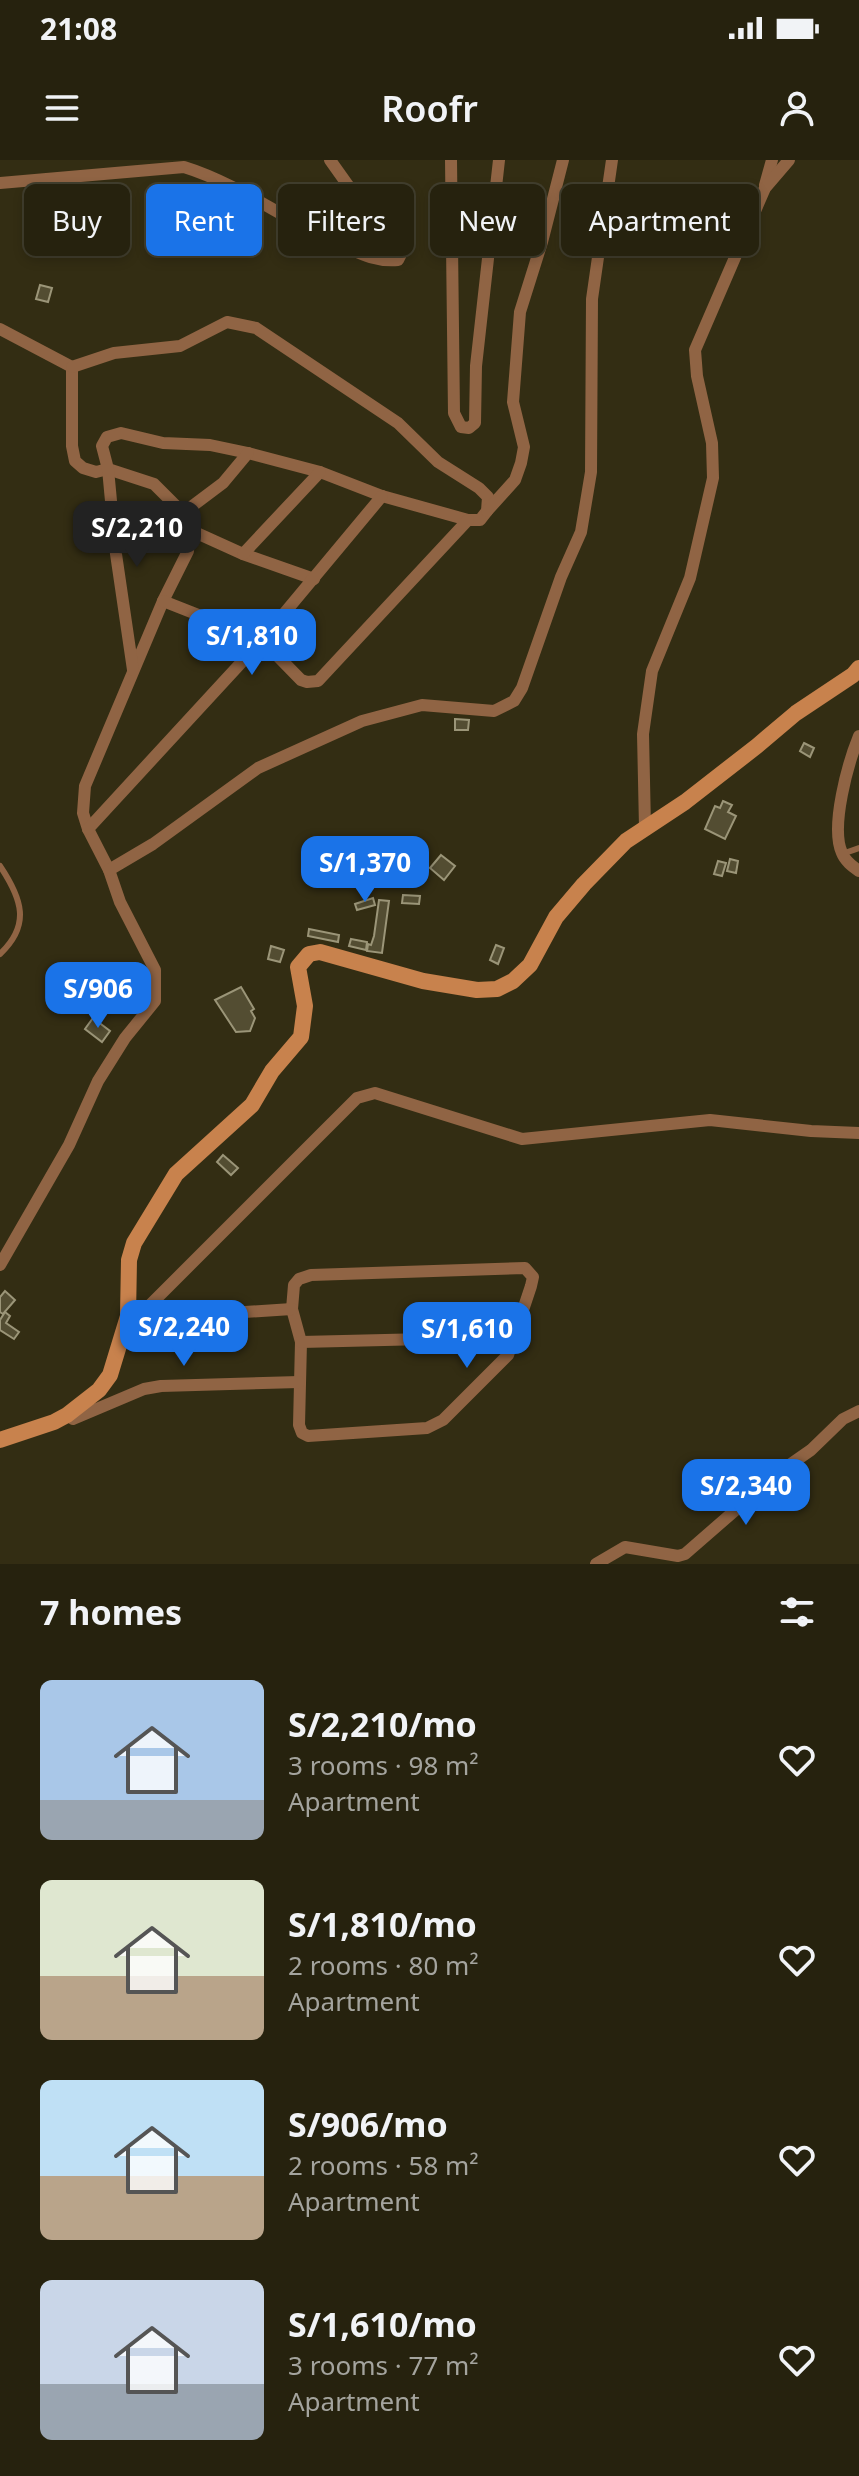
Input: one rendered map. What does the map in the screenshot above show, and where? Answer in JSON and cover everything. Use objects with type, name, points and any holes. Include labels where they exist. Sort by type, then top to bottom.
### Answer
[{"type":"main road","points":[[0,1440],[67,1415],[99,1390],[110,1375],[134,1316],[129,1260],[134,1243],[176,1174],[252,1105],[272,1071],[301,1037],[305,1006],[298,974],[301,961],[309,954],[320,952],[423,981],[477,990],[497,989],[513,981],[530,965],[556,917],[613,854],[859,668]]},
{"type":"street","points":[[0,183],[184,167],[219,180],[312,233],[367,257],[383,262],[398,260],[403,250],[399,236],[357,198],[330,160]]},
{"type":"street","points":[[451,160],[454,413],[461,427],[469,428],[475,423],[479,337],[499,160]]},
{"type":"street","points":[[133,673],[108,469],[102,446],[107,437],[121,433],[163,443],[210,445],[248,453],[320,472],[382,496],[468,520],[480,520],[515,480],[521,463],[524,447],[513,402],[520,312],[563,160]]},
{"type":"street","points":[[109,870],[153,844],[258,768],[362,721],[422,705],[494,711],[514,701],[522,688],[561,577],[581,532],[591,472],[592,299],[612,160]]},
{"type":"street","points":[[645,827],[643,734],[652,671],[690,578],[713,478],[712,443],[697,376],[695,350],[765,188],[772,160]]},
{"type":"street","points":[[765,188],[789,160]]},
{"type":"street","points":[[0,329],[72,367],[114,353],[180,346],[227,322],[256,328],[398,423],[438,462],[479,488],[488,497],[487,511]]},
{"type":"street","points":[[0,1265],[69,1145],[98,1081],[125,1038],[155,1001],[155,970],[120,902],[109,870],[88,829],[83,813],[85,786],[163,601],[188,551],[190,530],[183,513],[154,484],[108,469],[96,472],[83,468],[75,461],[72,446],[72,367]]},
{"type":"street","points":[[183,513],[223,483],[248,453]]},
{"type":"street","points":[[243,554],[320,472]]},
{"type":"street","points":[[88,829],[262,640],[382,496]]},
{"type":"street","points":[[163,601],[262,640],[301,680],[318,681],[468,520]]},
{"type":"street","points":[[190,530],[243,554],[314,579]]},
{"type":"street","points":[[859,736],[853,750],[837,837],[842,854],[859,871]]},
{"type":"street","points":[[134,1316],[357,1098],[365,1094],[375,1093],[522,1139],[710,1120],[859,1133]]},
{"type":"street","points":[[525,1268],[533,1277],[508,1355],[443,1420],[427,1428],[308,1436],[302,1433],[299,1425],[301,1342],[292,1309],[294,1285],[299,1279],[311,1275],[525,1268]]},
{"type":"street","points":[[134,1316],[154,1318],[292,1309]]},
{"type":"street","points":[[301,1342],[515,1337]]},
{"type":"street","points":[[67,1415],[73,1419],[144,1389],[161,1386],[299,1382]]},
{"type":"street","points":[[596,1564],[625,1547],[678,1556],[685,1554],[778,1473],[811,1450],[843,1419],[859,1411]]},
{"type":"lane","points":[[842,854],[859,848]]},
{"type":"lane","points":[[0,866],[17,898],[21,921],[12,943],[0,954]]},
{"type":"building","points":[[40,285],[52,288],[48,302],[36,299]]},
{"type":"building","points":[[455,719],[469,720],[468,730],[455,730]]},
{"type":"building","points":[[804,743],[814,748],[810,757],[800,751]]},
{"type":"building","points":[[723,801],[732,805],[728,812],[736,816],[725,839],[705,829],[715,806],[720,808]]},
{"type":"building","points":[[441,855],[455,866],[444,880],[430,868]]},
{"type":"building","points":[[730,859],[738,861],[736,873],[727,871]]},
{"type":"building","points":[[718,861],[726,863],[722,876],[714,874]]},
{"type":"building","points":[[403,895],[420,896],[419,904],[402,903]]},
{"type":"building","points":[[373,898],[375,905],[357,910],[355,904]]},
{"type":"building","points":[[379,900],[389,901],[382,953],[367,951],[374,936]]},
{"type":"building","points":[[309,929],[339,935],[338,942],[308,936]]},
{"type":"building","points":[[351,939],[367,942],[366,950],[349,946]]},
{"type":"building","points":[[496,945],[504,948],[498,964],[490,960]]},
{"type":"building","points":[[271,946],[284,950],[280,962],[268,959]]},
{"type":"building","points":[[241,987],[254,1009],[251,1011],[255,1018],[250,1031],[236,1032],[215,1000]]},
{"type":"building","points":[[93,1018],[110,1031],[102,1042],[85,1029]]},
{"type":"building","points":[[223,1155],[238,1168],[231,1175],[217,1162]]},
{"type":"building","points":[[5,1291],[15,1300],[3,1314],[0,1312],[0,1297]]},
{"type":"building","points":[[5,1312],[10,1316],[6,1323],[19,1332],[14,1339],[0,1330],[0,1320]]}]
